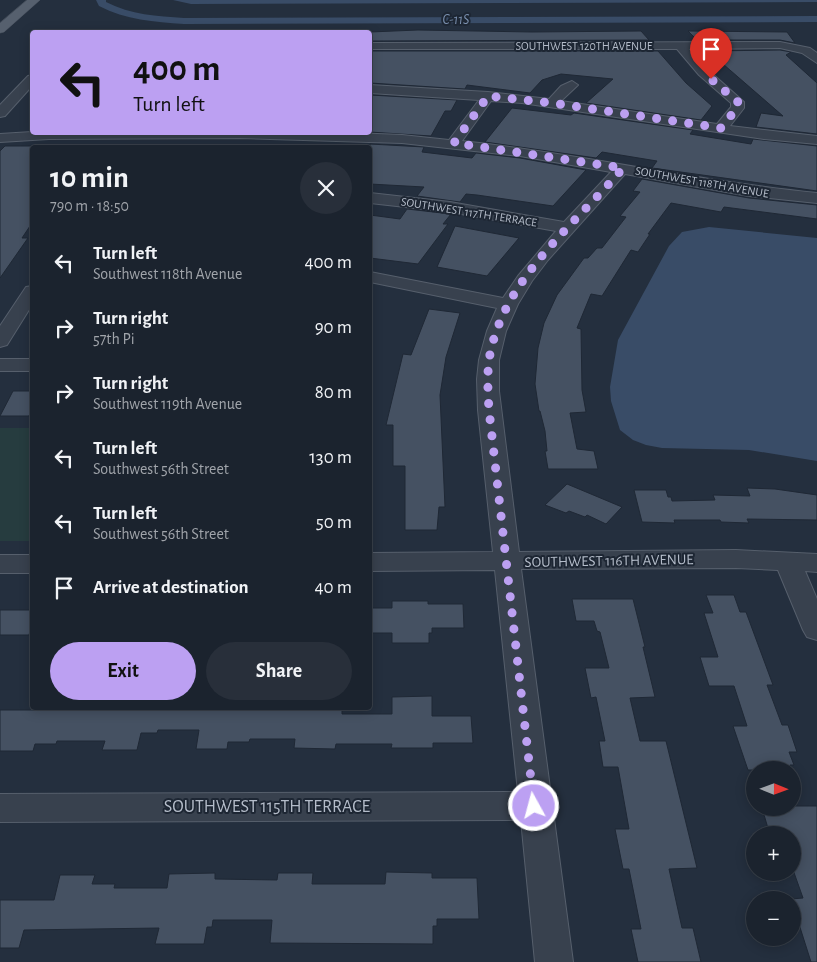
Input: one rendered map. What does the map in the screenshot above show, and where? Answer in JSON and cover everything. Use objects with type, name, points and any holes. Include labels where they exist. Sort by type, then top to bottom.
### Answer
[{"type":"main road","points":[[0,15],[17,0]]},
{"type":"main road","points":[[0,30],[34,0]]},
{"type":"street","name":"SOUTHWEST 120TH AVENUE","points":[[372,46],[797,47],[806,50],[817,59]]},
{"type":"street","points":[[681,46],[703,72],[738,102],[737,108],[721,128]]},
{"type":"street","points":[[0,113],[30,81]]},
{"type":"street","points":[[552,103],[565,89],[572,85]]},
{"type":"street","points":[[372,89],[488,96],[552,103],[764,135],[817,140]]},
{"type":"street","points":[[454,143],[488,96]]},
{"type":"street","name":"SOUTHWEST 118TH AVENUE","points":[[0,132],[30,134]]},
{"type":"street","name":"SOUTHWEST 118TH AVENUE","points":[[0,138],[49,135]]},
{"type":"street","name":"SOUTHWEST 118TH AVENUE","points":[[290,135],[454,143],[623,168],[749,191],[817,198]]},
{"type":"street","points":[[554,962],[534,806],[488,386],[490,360],[496,331],[508,304],[533,267],[623,168]]},
{"type":"street","name":"SOUTHWEST 117TH TERRACE","points":[[372,198],[450,206],[568,228]]},
{"type":"street","points":[[372,277],[508,304]]},
{"type":"street","points":[[0,342],[30,294]]},
{"type":"street","points":[[0,366],[30,366]]},
{"type":"street","name":"SOUTHWEST 116TH AVENUE","points":[[372,562],[736,559],[817,562]]},
{"type":"street","points":[[787,561],[817,630]]},
{"type":"street","points":[[0,564],[30,564]]},
{"type":"street","name":"SOUTHWEST 115TH TERRACE","points":[[0,808],[534,806]]},
{"type":"green space","points":[[0,428],[30,428],[30,541],[0,541]]},
{"type":"water","points":[[173,0],[817,0],[817,2],[191,4]]},
{"type":"water","points":[[709,227],[817,238],[817,461],[749,450],[662,448],[633,440],[620,430],[611,401],[610,387],[618,340],[669,246],[682,232]]},
{"type":"building","points":[[418,30],[641,31],[649,40],[372,41],[372,32]]},
{"type":"building","points":[[688,31],[787,32],[795,43],[780,40],[697,40]]},
{"type":"building","points":[[780,50],[791,52],[786,55],[817,83],[817,134],[756,127],[761,113],[783,116],[708,51]]},
{"type":"building","points":[[372,51],[658,51],[686,83],[712,106],[701,120],[586,103],[613,79],[561,74],[542,80],[530,93],[467,85],[465,89],[372,83]]},
{"type":"building","points":[[372,95],[457,100],[451,111],[445,111],[431,136],[372,132]]},
{"type":"building","points":[[512,108],[571,115],[574,113],[693,130],[690,134],[751,144],[753,139],[817,146],[817,191],[652,168],[657,161],[602,152],[596,158],[485,142]]},
{"type":"building","points":[[370,144],[424,147],[422,152],[472,158],[476,153],[520,158],[586,170],[553,206],[466,194],[460,202],[417,196],[424,187],[372,184],[372,145]]},
{"type":"building","points":[[5,146],[30,146],[30,226],[22,238],[28,238],[0,278],[0,151]]},
{"type":"building","points":[[642,179],[749,198],[817,205],[817,219],[724,207],[721,212],[671,203],[648,234],[650,234],[638,252],[631,250],[602,296],[591,294],[577,328],[581,329],[582,390],[586,412],[570,413],[577,449],[594,451],[598,469],[548,469],[545,451],[547,451],[545,431],[539,411],[535,384],[538,348],[544,323],[557,295],[584,258],[588,258],[597,248],[602,248],[626,217],[620,216],[640,192],[633,191]]},
{"type":"building","points":[[407,209],[451,214],[443,224],[448,224],[418,264],[372,258],[372,215],[400,219]]},
{"type":"building","points":[[455,226],[519,238],[487,276],[437,267]]},
{"type":"building","points":[[429,309],[460,313],[446,357],[440,395],[445,507],[439,507],[437,530],[405,530],[405,466],[393,466],[393,425],[386,425],[403,354],[411,355]]},
{"type":"building","points":[[13,391],[30,391],[29,416],[0,416]]},
{"type":"building","points":[[567,484],[622,507],[606,524],[587,515],[585,517],[569,511],[566,513],[545,505]]},
{"type":"building","points":[[747,488],[775,489],[817,495],[817,520],[747,519],[749,523],[721,522],[720,520],[674,520],[675,523],[642,522],[634,490],[666,490],[668,497],[671,497],[672,501],[715,500],[713,495],[750,496]]},
{"type":"building","points":[[706,595],[734,595],[740,612],[746,612],[773,685],[767,685],[782,725],[788,725],[797,752],[789,752],[792,761],[746,761],[746,764],[733,726],[747,726],[734,686],[709,686],[700,657],[718,657],[704,613],[713,613]]},
{"type":"building","points":[[572,599],[633,599],[655,697],[630,698],[640,741],[666,741],[697,868],[669,869],[682,928],[693,928],[701,962],[638,962],[631,929],[641,929],[629,869],[623,869],[615,829],[629,829],[618,767],[603,767],[599,741],[605,741],[596,697],[591,698],[585,668],[609,668],[600,632],[597,631],[594,621],[576,621]]},
{"type":"building","points":[[392,601],[428,601],[428,604],[463,604],[464,628],[432,628],[432,633],[429,633],[429,643],[392,643],[392,633],[372,633],[372,608],[392,608]]},
{"type":"building","points":[[0,610],[30,610],[29,635],[0,635]]},
{"type":"building","points":[[432,696],[432,716],[471,716],[473,743],[433,743],[433,748],[391,748],[392,744],[336,744],[335,749],[294,748],[295,739],[250,739],[249,742],[228,742],[227,749],[196,749],[199,730],[158,730],[157,733],[141,733],[137,750],[102,750],[105,741],[57,741],[56,744],[35,744],[33,751],[0,751],[0,710],[342,710],[342,714],[392,714],[392,697]]},
{"type":"building","points":[[801,806],[817,806],[817,962],[811,962],[801,930],[801,898],[803,898],[797,881],[801,881],[801,826],[767,826],[764,816],[801,816]]},
{"type":"building","points":[[386,872],[432,873],[432,878],[477,878],[479,919],[437,919],[437,926],[433,926],[433,944],[270,943],[272,920],[213,920],[212,927],[207,927],[204,944],[155,944],[159,928],[24,930],[19,948],[0,948],[0,900],[54,900],[60,875],[95,875],[92,884],[115,884],[114,888],[167,888],[169,874],[215,873],[215,879],[277,880],[278,873],[313,873],[312,884],[385,884]]},
{"type":"waterway","name":"C-11S","points":[[101,0],[102,4],[121,13],[152,19],[184,21],[817,19]]},
{"type":"route","points":[[534,806],[489,410],[490,360],[496,331],[508,304],[524,279],[550,246],[623,168],[573,159],[454,143],[488,96],[552,103],[721,128],[737,108],[738,102],[711,79]]}]
